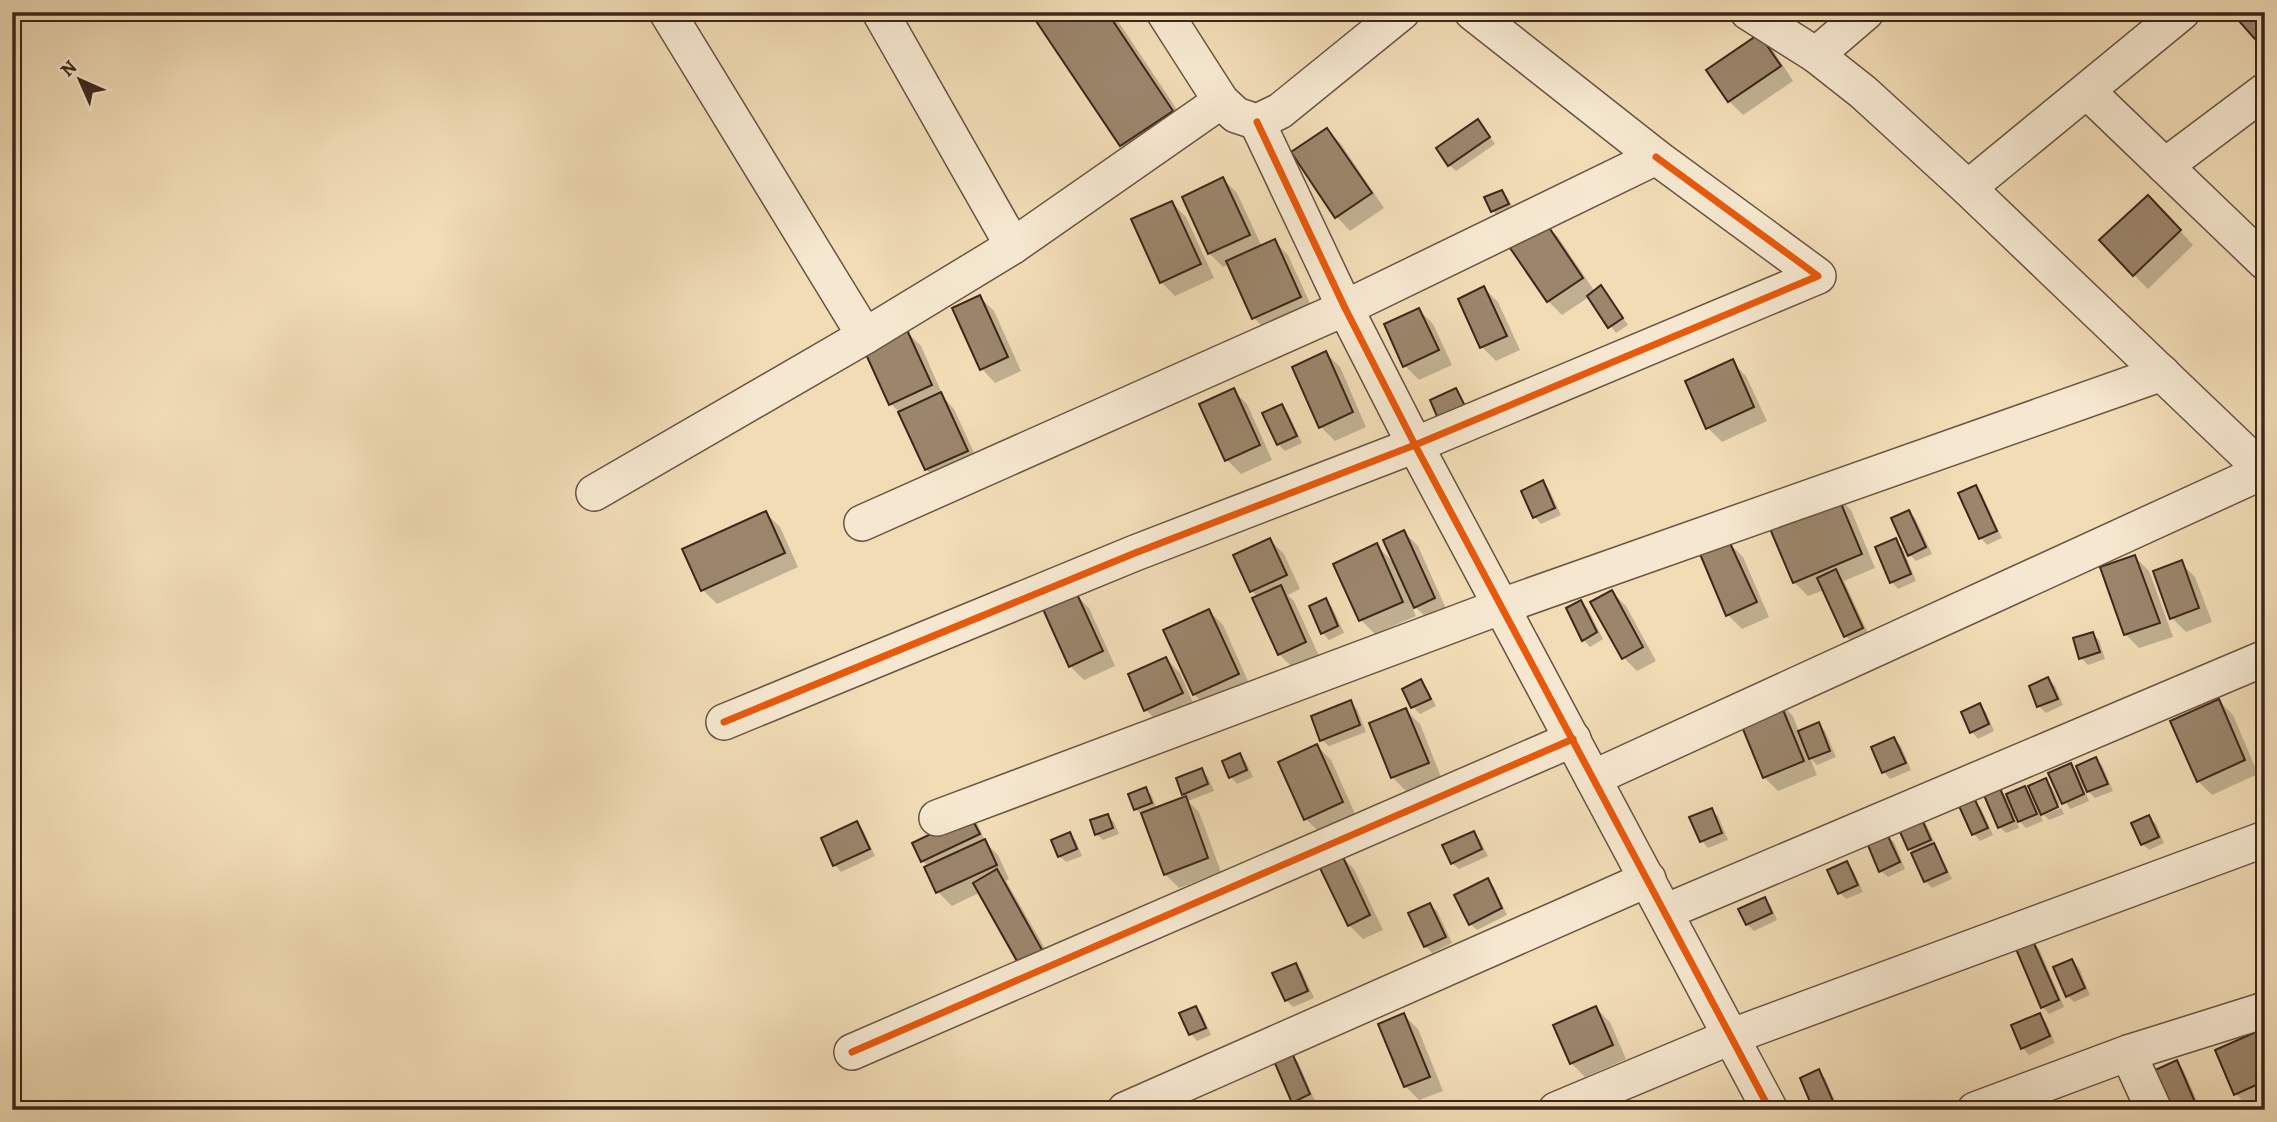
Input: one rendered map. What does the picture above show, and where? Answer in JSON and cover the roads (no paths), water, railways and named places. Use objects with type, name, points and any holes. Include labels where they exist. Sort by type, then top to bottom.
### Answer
[{"type":"street","points":[[667,12],[865,336]]},
{"type":"street","points":[[880,12],[1013,246]]},
{"type":"street","points":[[1164,12],[1221,100],[1236,115],[1257,122],[1280,111],[1402,12]]},
{"type":"street","points":[[724,722],[1135,553],[1415,444],[1818,275],[1656,157],[1472,12]]},
{"type":"street","points":[[1593,778],[2264,472],[1968,188],[1863,92],[1816,55],[1748,12]]},
{"type":"street","points":[[1816,55],[1866,12]]},
{"type":"street","points":[[1968,188],[2182,12]]},
{"type":"street","points":[[2165,166],[2265,91]]},
{"type":"street","points":[[2088,92],[2265,262]]},
{"type":"street","points":[[594,494],[1013,246],[1221,100]]},
{"type":"street","points":[[1257,122],[1345,308],[1415,444],[1770,1110]]},
{"type":"street","points":[[862,523],[1345,308],[1656,157]]},
{"type":"street","points":[[937,818],[1502,606],[2162,373]]},
{"type":"street","points":[[1665,912],[2265,658]]},
{"type":"street","points":[[852,1052],[1573,739]]},
{"type":"street","points":[[1556,1110],[1730,1037],[2265,839]]},
{"type":"street","points":[[1125,1110],[1648,879]]},
{"type":"street","points":[[1975,1110],[2128,1053],[2265,1010]]},
{"type":"street","points":[[2128,1053],[2154,1110]]}]
